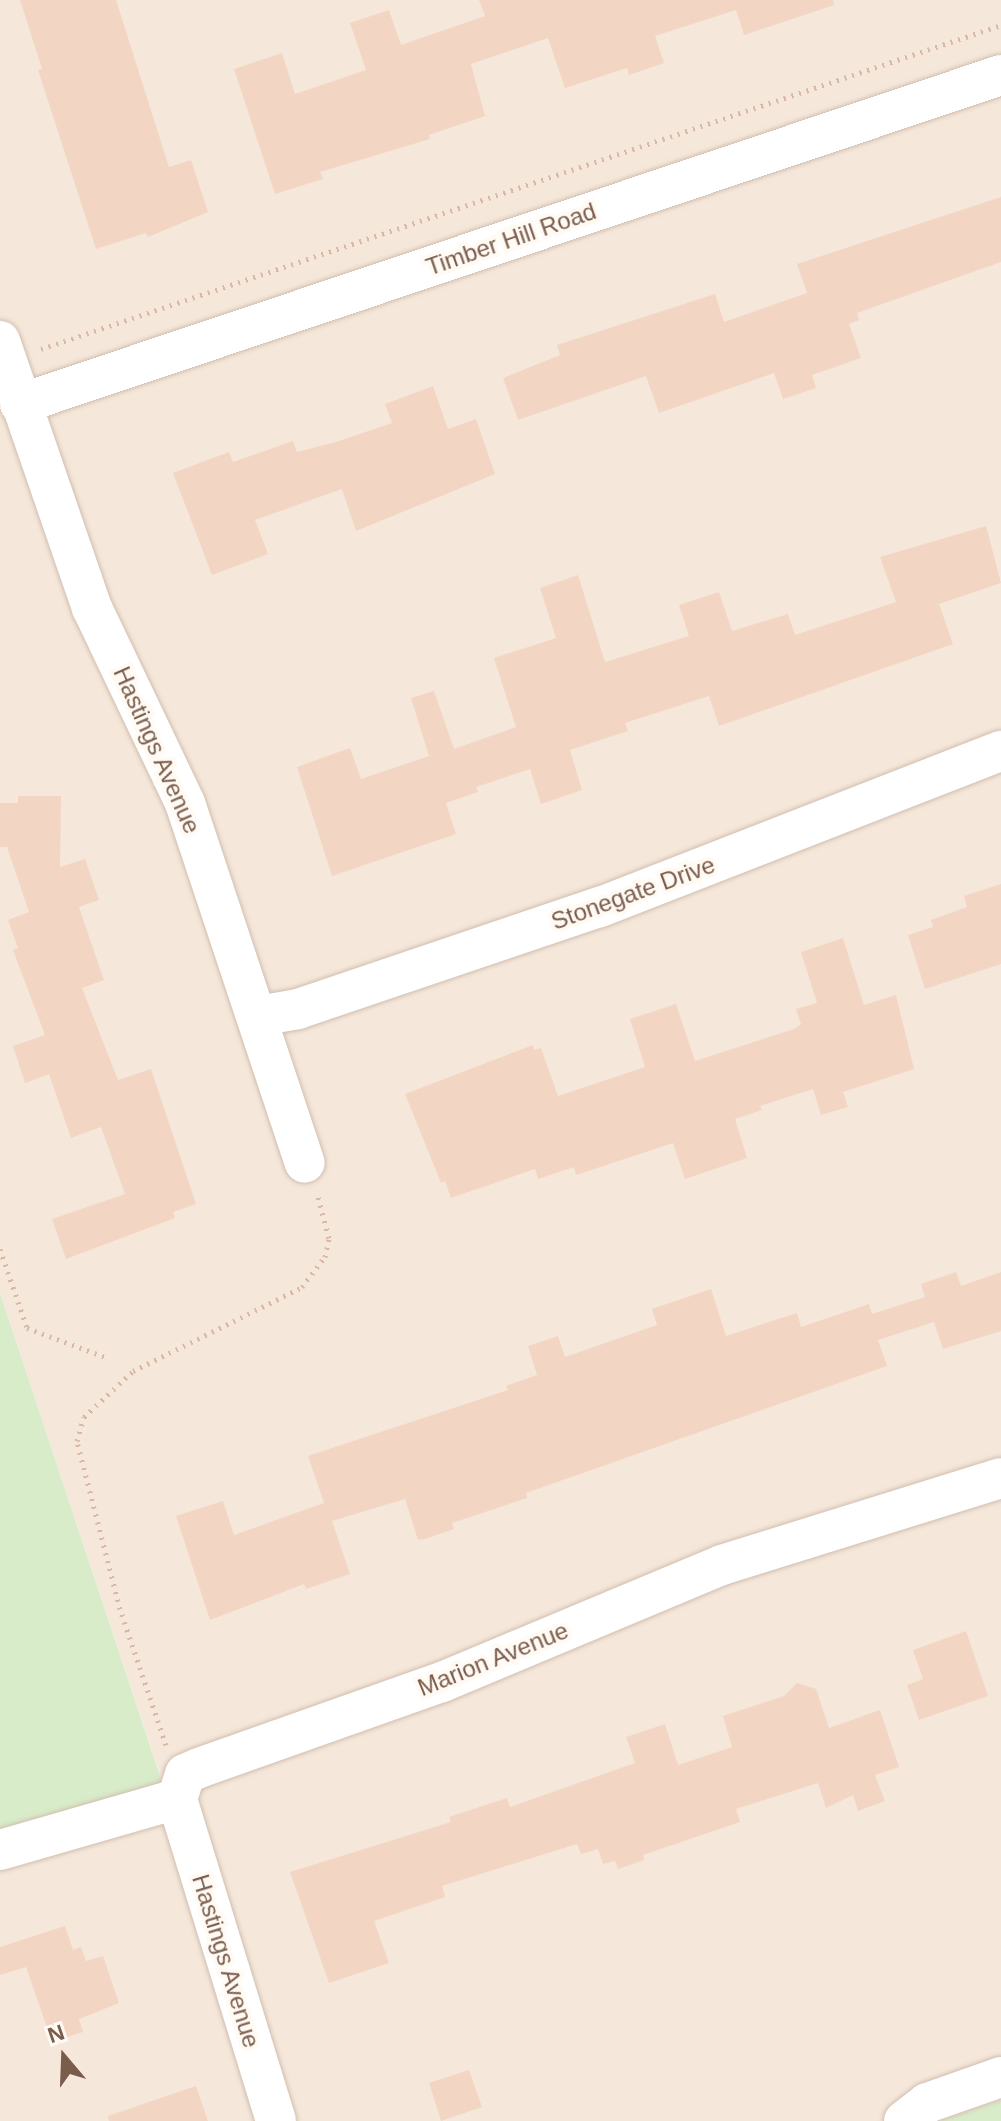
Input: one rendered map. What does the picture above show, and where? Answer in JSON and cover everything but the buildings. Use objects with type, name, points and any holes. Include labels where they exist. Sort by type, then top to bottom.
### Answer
[{"type":"street","name":"Timber Hill Road","points":[[20,404],[1001,75]]},
{"type":"street","name":"Hastings Avenue","points":[[3,351],[92,608],[185,803],[305,1163]]},
{"type":"street","name":"Stonegate Drive","points":[[258,1016],[298,1009],[600,907],[1001,751]]},
{"type":"street","name":"Marion Avenue","points":[[0,1850],[179,1794],[185,1774],[229,1755],[442,1682],[722,1565],[1001,1478]]},
{"type":"street","name":"Hastings Avenue","points":[[179,1794],[276,2121]]},
{"type":"street","points":[[904,2121],[927,2103],[1001,2077]]},
{"type":"path","points":[[3,351],[1001,25]]},
{"type":"path","points":[[179,1794],[120,1609],[77,1441],[84,1417],[133,1371],[302,1287],[325,1257],[329,1238],[305,1163]]},
{"type":"path","points":[[0,1249],[27,1328],[108,1358]]},
{"type":"shaded area","points":[[0,0],[1001,0],[1001,2121],[0,2121],[0,1835],[162,1781],[0,1293]]},
{"type":"green space","points":[[0,1293],[162,1782],[0,1835]]},
{"type":"green space","points":[[1001,2100],[1001,2121],[941,2121],[943,2120]]}]
